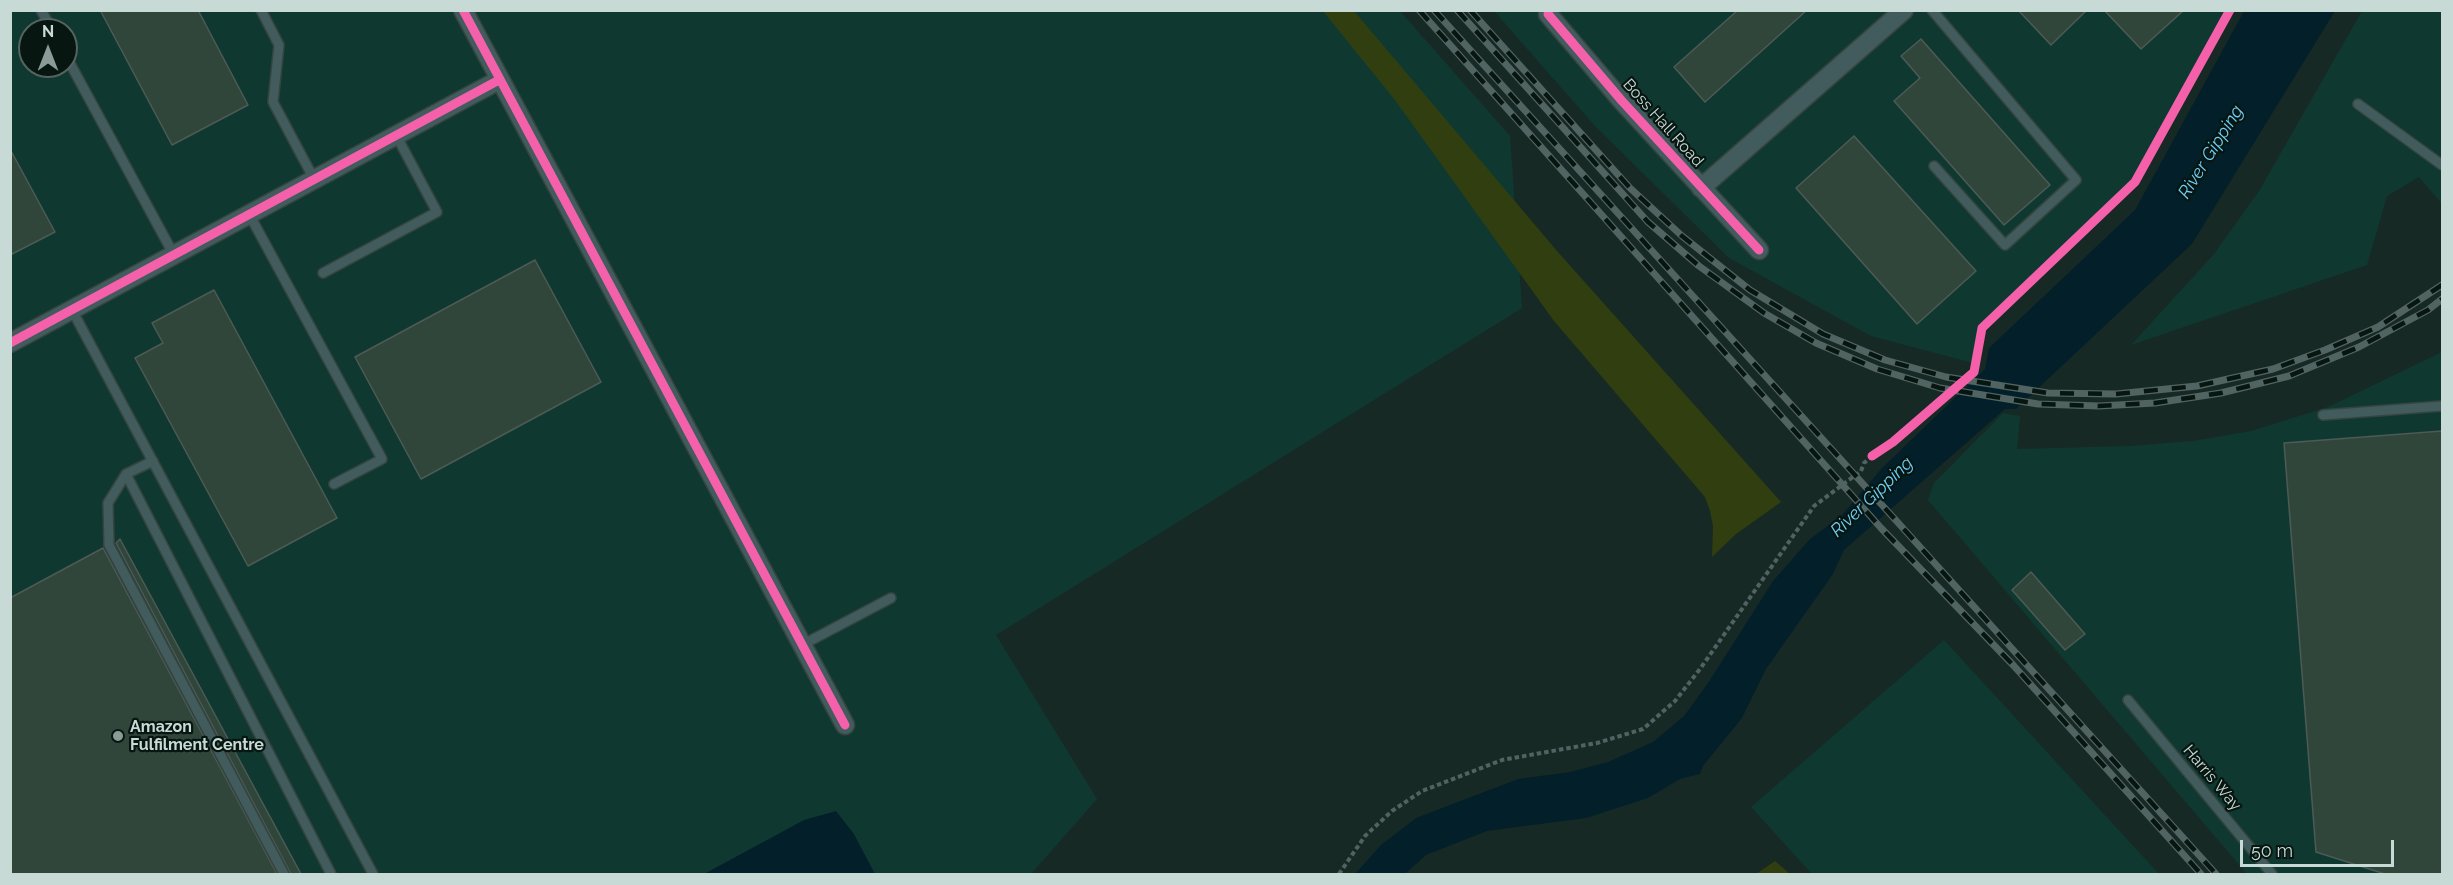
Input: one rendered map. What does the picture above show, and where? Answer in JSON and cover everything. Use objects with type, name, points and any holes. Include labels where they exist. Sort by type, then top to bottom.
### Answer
[{"type":"street","points":[[463,10],[845,725]]},
{"type":"street","name":"Boss Hall Road","points":[[1701,188],[1904,10]]},
{"type":"street","name":"Boss Hall Road","points":[[1548,14],[1622,101],[1759,250]]},
{"type":"street","points":[[10,343],[499,80]]},
{"type":"lane","points":[[261,10],[279,45],[273,102],[314,179]]},
{"type":"lane","points":[[1932,10],[2076,180],[2005,245],[1934,166]]},
{"type":"lane","points":[[78,78],[174,255]]},
{"type":"lane","points":[[2358,104],[2442,165]]},
{"type":"lane","points":[[323,273],[438,212],[396,135]]},
{"type":"lane","points":[[249,214],[382,459],[334,484]]},
{"type":"lane","points":[[72,310],[373,874]]},
{"type":"lane","points":[[2323,415],[2442,406]]},
{"type":"lane","points":[[153,461],[126,474],[108,503],[109,545],[285,874]]},
{"type":"lane","points":[[126,474],[331,874]]},
{"type":"lane","points":[[802,645],[891,598]]},
{"type":"lane","name":"Harris Way","points":[[2128,700],[2272,874]]},
{"type":"path","points":[[1339,874],[1365,836],[1392,810],[1422,790],[1502,760],[1597,743],[1643,729],[1674,701],[1700,669],[1814,506],[1861,471],[1864,463],[1875,453]]},
{"type":"shaded area","points":[[10,11],[1400,11],[1510,136],[1522,308],[996,635],[1097,799],[1031,874],[11,874]]},
{"type":"shaded area","points":[[1494,11],[2230,11],[2135,182],[1982,328],[1977,364],[1871,336],[1729,258],[1595,126]]},
{"type":"shaded area","points":[[2362,11],[2442,11],[2442,204],[2419,177],[2387,196],[2367,265],[2131,345],[2214,254],[2259,191]]},
{"type":"shaded area","points":[[2442,352],[2442,874],[2247,874],[1928,500],[1934,483],[2003,413],[2020,416],[2017,449],[2130,446],[2193,441],[2251,431],[2328,407]]},
{"type":"shaded area","points":[[1944,640],[2159,874],[1812,874],[1751,807]]},
{"type":"green space","points":[[1323,11],[1354,11],[1557,251],[1781,502],[1736,534],[1712,557],[1713,526],[1705,497],[1554,321],[1395,100]]},
{"type":"green space","points":[[1775,861],[1790,874],[1756,874]]},
{"type":"water","name":"River Gipping","points":[[2244,11],[2335,11],[2192,244],[2016,409],[2005,409],[1844,550],[1833,574],[1766,669],[1742,718],[1703,766],[1700,774],[1680,779],[1648,798],[1586,818],[1487,831],[1426,855],[1405,874],[1355,874],[1381,845],[1416,818],[1518,779],[1570,772],[1608,762],[1653,742],[1684,716],[1710,680],[1773,581],[1810,539],[1842,515],[1882,468],[1985,369],[1989,348],[2135,210]]},
{"type":"water","points":[[836,811],[854,834],[875,874],[704,874],[804,820]]},
{"type":"building","points":[[100,10],[198,10],[248,105],[172,145]]},
{"type":"building","points":[[1738,10],[1807,10],[1705,102],[1674,67]]},
{"type":"building","points":[[2018,10],[2087,10],[2051,45]]},
{"type":"building","points":[[2104,10],[2184,10],[2141,49]]},
{"type":"building","points":[[1921,39],[2050,185],[2004,225],[1894,101],[1920,78],[1901,56]]},
{"type":"building","points":[[1854,136],[1976,271],[1917,324],[1796,188]]},
{"type":"building","points":[[10,149],[55,232],[10,255]]},
{"type":"building","points":[[535,260],[601,382],[421,479],[355,357]]},
{"type":"building","points":[[214,290],[337,518],[248,566],[135,358],[163,343],[152,323]]},
{"type":"building","points":[[2442,431],[2442,874],[2385,874],[2316,852],[2284,443]]},
{"type":"building","points":[[120,539],[301,874],[291,874],[116,543]]},
{"type":"building","name":"Amazon Fulfilment Centre","points":[[103,548],[277,874],[10,874],[10,598]]},
{"type":"building","points":[[2031,572],[2085,634],[2065,650],[2012,590]]},
{"type":"railway","points":[[1419,10],[1881,528],[2014,666],[2201,874]]},
{"type":"railway","points":[[1434,10],[2216,874]]},
{"type":"railway","points":[[1457,10],[1648,222],[1699,266],[1764,313],[1816,343],[1877,369],[1940,388],[2038,404],[2099,406],[2155,403],[2221,393],[2289,376],[2359,347],[2428,310],[2442,299]]},
{"type":"railway","points":[[1470,10],[1630,188],[1682,236],[1750,290],[1823,334],[1885,360],[1946,377],[2048,393],[2116,394],[2197,386],[2273,369],[2325,350],[2378,327],[2442,285]]},
{"type":"cycle path","points":[[463,10],[845,725]]},
{"type":"cycle path","points":[[1872,456],[1893,442],[1974,372],[1982,328],[2135,182],[2230,10]]},
{"type":"cycle path","points":[[1548,14],[1622,101],[1759,250]]},
{"type":"cycle path","points":[[10,343],[499,80]]},
{"type":"place","name":"Amazon Fulfilment Centre","points":[[118,736]]}]
